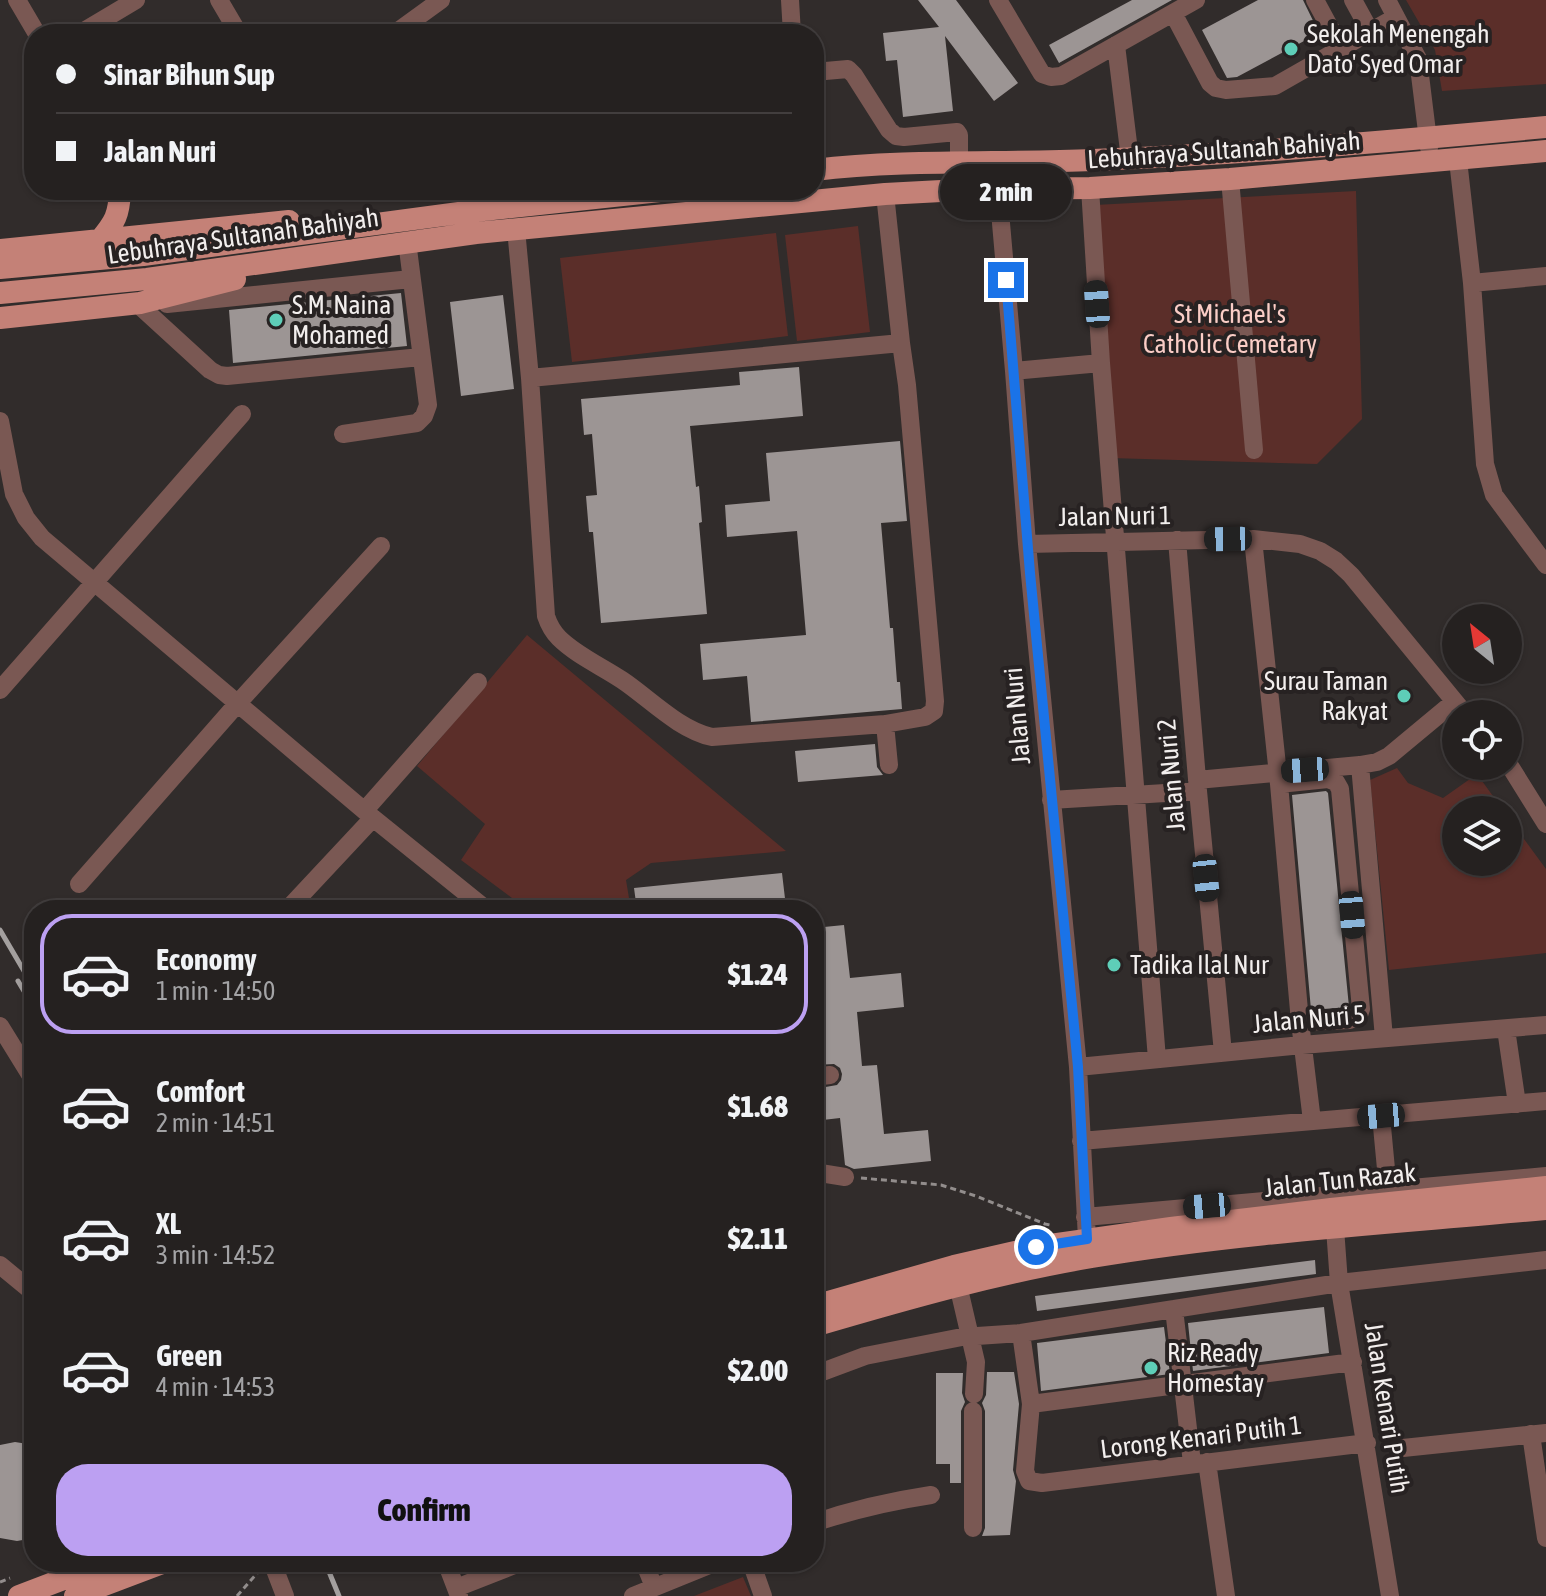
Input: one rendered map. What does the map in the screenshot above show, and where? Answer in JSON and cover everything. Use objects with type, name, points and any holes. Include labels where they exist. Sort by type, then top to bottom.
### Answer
[{"type":"main road","name":"Lebuhraya Sultanah Bahiyah","points":[[824,169],[858,165],[1130,159],[1324,148],[1546,127]]},
{"type":"main road","name":"Lebuhraya Sultanah Bahiyah","points":[[824,196],[1090,188],[1430,163],[1546,151]]},
{"type":"main road","points":[[100,240],[115,222],[120,200]]},
{"type":"main road","points":[[124,200],[146,245]]},
{"type":"main road","name":"Lebuhraya Sultanah Bahiyah","points":[[0,293],[147,279],[608,200]]},
{"type":"main road","name":"Lebuhraya Sultanah Bahiyah","points":[[0,268],[146,245],[475,222],[516,229],[770,200]]},
{"type":"main road","points":[[8,318],[140,304],[262,272],[408,249],[475,222]]},
{"type":"main road","points":[[0,250],[100,240],[146,245]]},
{"type":"main road","name":"Jalan Tun Razak","points":[[824,1303],[954,1266],[1036,1247],[1086,1228],[1316,1211],[1546,1187]]},
{"type":"main road","name":"Jalan Tun Razak","points":[[824,1323],[958,1285],[1132,1251],[1546,1209]]},
{"type":"main road","points":[[19,1596],[82,1572]]},
{"type":"main road","points":[[75,1596],[139,1572]]},
{"type":"street","points":[[17,0],[31,24]]},
{"type":"street","points":[[96,24],[136,0]]},
{"type":"street","points":[[219,0],[233,24]]},
{"type":"street","points":[[408,24],[441,0]]},
{"type":"street","points":[[790,0],[791,24]]},
{"type":"street","points":[[998,0],[1042,74],[1051,77],[1061,76],[1196,0]]},
{"type":"street","points":[[1315,0],[1341,48]]},
{"type":"street","points":[[1353,0],[1370,31]]},
{"type":"street","points":[[1173,13],[1210,83],[1226,90],[1275,86],[1370,31],[1392,8],[1418,59],[1430,163]]},
{"type":"street","points":[[1116,45],[1130,159]]},
{"type":"street","points":[[824,71],[848,69],[896,136],[957,132],[959,163]]},
{"type":"street","points":[[1458,160],[1472,283],[1483,448],[1489,481],[1503,509],[1546,565]]},
{"type":"street","points":[[1230,179],[1254,450]]},
{"type":"street","points":[[1090,188],[1114,542],[1157,1059]]},
{"type":"street","name":"Jalan Nuri","points":[[998,189],[1027,544],[1078,1067],[1086,1228]]},
{"type":"street","points":[[516,229],[530,378],[546,616],[551,629],[561,640],[689,729],[703,735],[712,737],[885,724],[925,717],[934,711],[935,701],[907,385],[885,194]]},
{"type":"street","points":[[343,434],[417,423],[428,405],[408,249]]},
{"type":"street","points":[[1472,283],[1546,276]]},
{"type":"street","points":[[140,304],[411,279]]},
{"type":"street","points":[[140,304],[219,375],[421,357]]},
{"type":"street","points":[[0,334],[8,318]]},
{"type":"street","points":[[530,378],[901,343]]},
{"type":"street","points":[[1014,371],[1101,363]]},
{"type":"street","points":[[0,690],[242,414]]},
{"type":"street","points":[[0,421],[14,494],[26,518],[42,538],[475,900]]},
{"type":"street","points":[[1253,539],[1312,1121]]},
{"type":"street","name":"Jalan Nuri 1","points":[[1027,544],[1253,539],[1300,544],[1320,551],[1351,575],[1453,700]]},
{"type":"street","name":"Jalan Nuri 2","points":[[1177,540],[1223,1053]]},
{"type":"street","points":[[79,884],[381,546]]},
{"type":"street","points":[[296,900],[478,682]]},
{"type":"street","points":[[1051,800],[1136,795],[1197,785],[1278,778],[1377,762],[1442,720]]},
{"type":"street","points":[[885,724],[889,765]]},
{"type":"street","points":[[1360,765],[1384,1038]]},
{"type":"street","points":[[1278,778],[1328,779],[1336,782],[1340,789],[1361,1009],[1359,1015],[1350,1020],[1300,1022]]},
{"type":"street","points":[[1519,780],[1546,824]]},
{"type":"street","name":"Jalan Nuri 5","points":[[1078,1067],[1546,1025]]},
{"type":"street","points":[[0,1026],[24,1065]]},
{"type":"street","points":[[1506,1029],[1517,1104]]},
{"type":"street","points":[[1081,1141],[1546,1101]]},
{"type":"street","points":[[1381,1116],[1388,1190]]},
{"type":"street","points":[[824,1174],[845,1177]]},
{"type":"street","points":[[1086,1228],[1388,1190],[1546,1176]]},
{"type":"street","name":"Jalan Kenari Putih","points":[[1335,1228],[1339,1283],[1390,1596]]},
{"type":"street","points":[[824,1371],[865,1356],[970,1336],[1021,1333],[1339,1283],[1546,1260]]},
{"type":"street","points":[[0,1265],[24,1285]]},
{"type":"street","points":[[958,1285],[976,1362],[973,1528]]},
{"type":"street","points":[[1174,1309],[1182,1384],[1226,1596]]},
{"type":"street","points":[[1021,1333],[1031,1404],[1353,1362]]},
{"type":"street","name":"Lorong Kenari Putih 1","points":[[1031,1404],[1025,1471],[1029,1481],[1042,1483],[1367,1443]]},
{"type":"street","points":[[1403,1448],[1538,1434],[1546,1538]]},
{"type":"street","points":[[824,1520],[931,1495]]},
{"type":"street","points":[[274,1572],[285,1596]]},
{"type":"street","points":[[450,1572],[457,1592],[500,1572]]},
{"type":"street","points":[[648,1572],[654,1587]]},
{"type":"street","points":[[633,1596],[692,1572]]},
{"type":"street","points":[[755,1572],[763,1596]]},
{"type":"path","points":[[845,1177],[941,1185],[1045,1224],[1086,1228]]},
{"type":"path","points":[[237,1596],[260,1572]]},
{"type":"green space","points":[[1406,0],[1546,0],[1546,84],[1442,91],[1435,50]]},
{"type":"green space","name":"St Michael's Catholic Cemetary","points":[[1356,191],[1362,419],[1317,464],[1110,458],[1095,205]]},
{"type":"green space","points":[[858,226],[870,332],[797,341],[785,235]]},
{"type":"green space","points":[[776,233],[788,336],[572,362],[560,258]]},
{"type":"green space","points":[[527,635],[786,851],[651,863],[626,880],[629,900],[515,900],[461,860],[485,824],[417,766]]},
{"type":"green space","points":[[1397,768],[1408,783],[1442,798],[1442,876],[1522,876],[1522,836],[1546,869],[1546,953],[1389,970],[1370,780]]},
{"type":"green space","points":[[1468,780],[1481,780],[1493,796],[1446,796]]},
{"type":"green space","points":[[743,1577],[751,1596],[694,1596]]},
{"type":"building","points":[[918,0],[956,0],[1018,83],[994,101],[945,36],[953,111],[903,117],[897,60],[886,61],[883,33],[939,27]]},
{"type":"building","points":[[1132,0],[1172,0],[1059,63],[1049,45]]},
{"type":"building","points":[[1258,0],[1303,0],[1319,33],[1237,77],[1227,78],[1202,30]]},
{"type":"building","points":[[401,293],[407,346],[233,363],[229,310]]},
{"type":"building","points":[[503,295],[514,389],[461,396],[450,302]]},
{"type":"building","points":[[799,367],[803,416],[690,426],[696,487],[699,486],[707,614],[601,623],[593,532],[589,532],[586,496],[597,495],[592,434],[584,435],[581,399],[740,385],[739,372]]},
{"type":"building","points":[[900,441],[907,521],[881,523],[890,628],[893,628],[902,709],[751,722],[747,676],[703,680],[700,644],[806,635],[797,531],[727,537],[725,505],[770,501],[766,453]]},
{"type":"building","points":[[875,744],[877,767],[883,775],[798,782],[795,751]]},
{"type":"building","points":[[1326,791],[1349,1007],[1311,1010],[1292,795]]},
{"type":"building","points":[[782,873],[785,900],[636,900],[634,888]]},
{"type":"building","points":[[844,925],[850,978],[901,973],[904,1007],[857,1012],[862,1066],[877,1065],[884,1134],[928,1130],[931,1161],[854,1169],[845,1165],[840,1118],[824,1120],[824,1087],[837,1085],[842,1074],[834,1064],[824,1064],[824,927]]},
{"type":"building","points":[[1315,1260],[1316,1274],[1037,1311],[1035,1296]]},
{"type":"building","points":[[1324,1307],[1329,1353],[1193,1371],[1188,1323]]},
{"type":"building","points":[[1164,1327],[1170,1374],[1041,1391],[1037,1343]]},
{"type":"building","points":[[987,1372],[1014,1372],[1019,1404],[1010,1535],[982,1536],[985,1528],[985,1411],[982,1403],[986,1395]]},
{"type":"building","points":[[936,1373],[963,1373],[965,1402],[961,1411],[961,1483],[950,1483],[950,1464],[936,1464]]},
{"type":"building","points":[[24,1443],[24,1540],[0,1538],[0,1445]]},
{"type":"railway","points":[[0,930],[24,971]]},
{"type":"railway","points":[[18,981],[24,991]]},
{"type":"railway","points":[[329,1572],[339,1596]]},
{"type":"place","name":"Sekolah Menengah Dato' Syed Omar","points":[[1291,49]]},
{"type":"place","name":"S.M. Naina Mohamed","points":[[276,320]]},
{"type":"place","name":"Surau Taman Rakyat","points":[[1404,696]]},
{"type":"place","name":"Tadika Ilal Nur","points":[[1114,965]]},
{"type":"place","name":"Riz Ready Homestay","points":[[1151,1368]]},
{"type":"route","points":[[1006,280],[1030,573],[1078,1067],[1087,1239],[1036,1247]]}]
